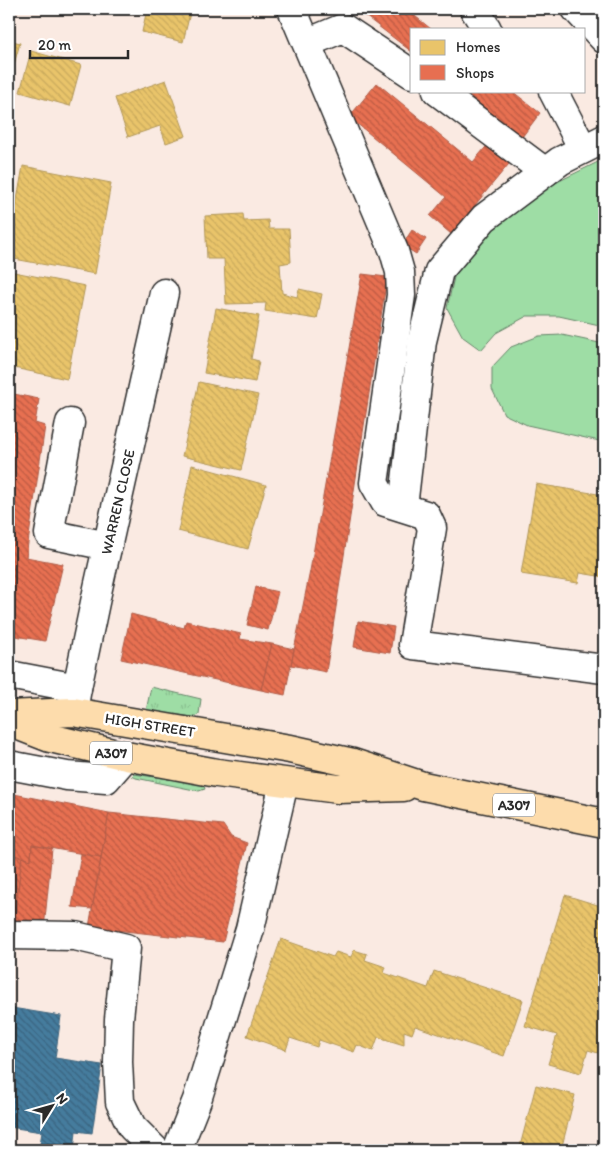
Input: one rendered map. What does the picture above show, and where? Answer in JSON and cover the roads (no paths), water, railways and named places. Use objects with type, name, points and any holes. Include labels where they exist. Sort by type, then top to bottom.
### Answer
[{"type":"main road","name":"HIGH STREET","points":[[9,715],[75,700],[290,749]]},
{"type":"main road","name":"A307","points":[[9,722],[50,738],[126,756],[284,783],[338,789],[423,786]]},
{"type":"main road","points":[[284,783],[290,749]]},
{"type":"main road","name":"A307","points":[[290,749],[353,763],[423,786],[604,823]]},
{"type":"street","points":[[292,9],[394,251],[400,272],[401,295],[374,483],[385,502],[426,515],[432,528],[413,645],[604,669]]},
{"type":"street","points":[[474,9],[486,28]]},
{"type":"street","points":[[576,9],[604,39]]},
{"type":"street","points":[[307,43],[343,28],[410,73]]},
{"type":"street","points":[[438,92],[545,172]]},
{"type":"street","points":[[403,508],[422,342],[439,270],[484,218],[560,161],[594,144],[554,92]]},
{"type":"street","name":"WARREN CLOSE","points":[[75,700],[164,293]]},
{"type":"street","points":[[70,423],[49,534],[108,546]]},
{"type":"street","name":"HIGH STREET","points":[[9,675],[75,700]]},
{"type":"street","points":[[9,765],[68,776],[106,779],[126,756]]},
{"type":"street","points":[[177,1150],[197,1100],[250,929],[284,783]]},
{"type":"street","points":[[9,935],[75,936],[126,948],[119,1019],[118,1062],[120,1102],[132,1126],[155,1150]]}]
